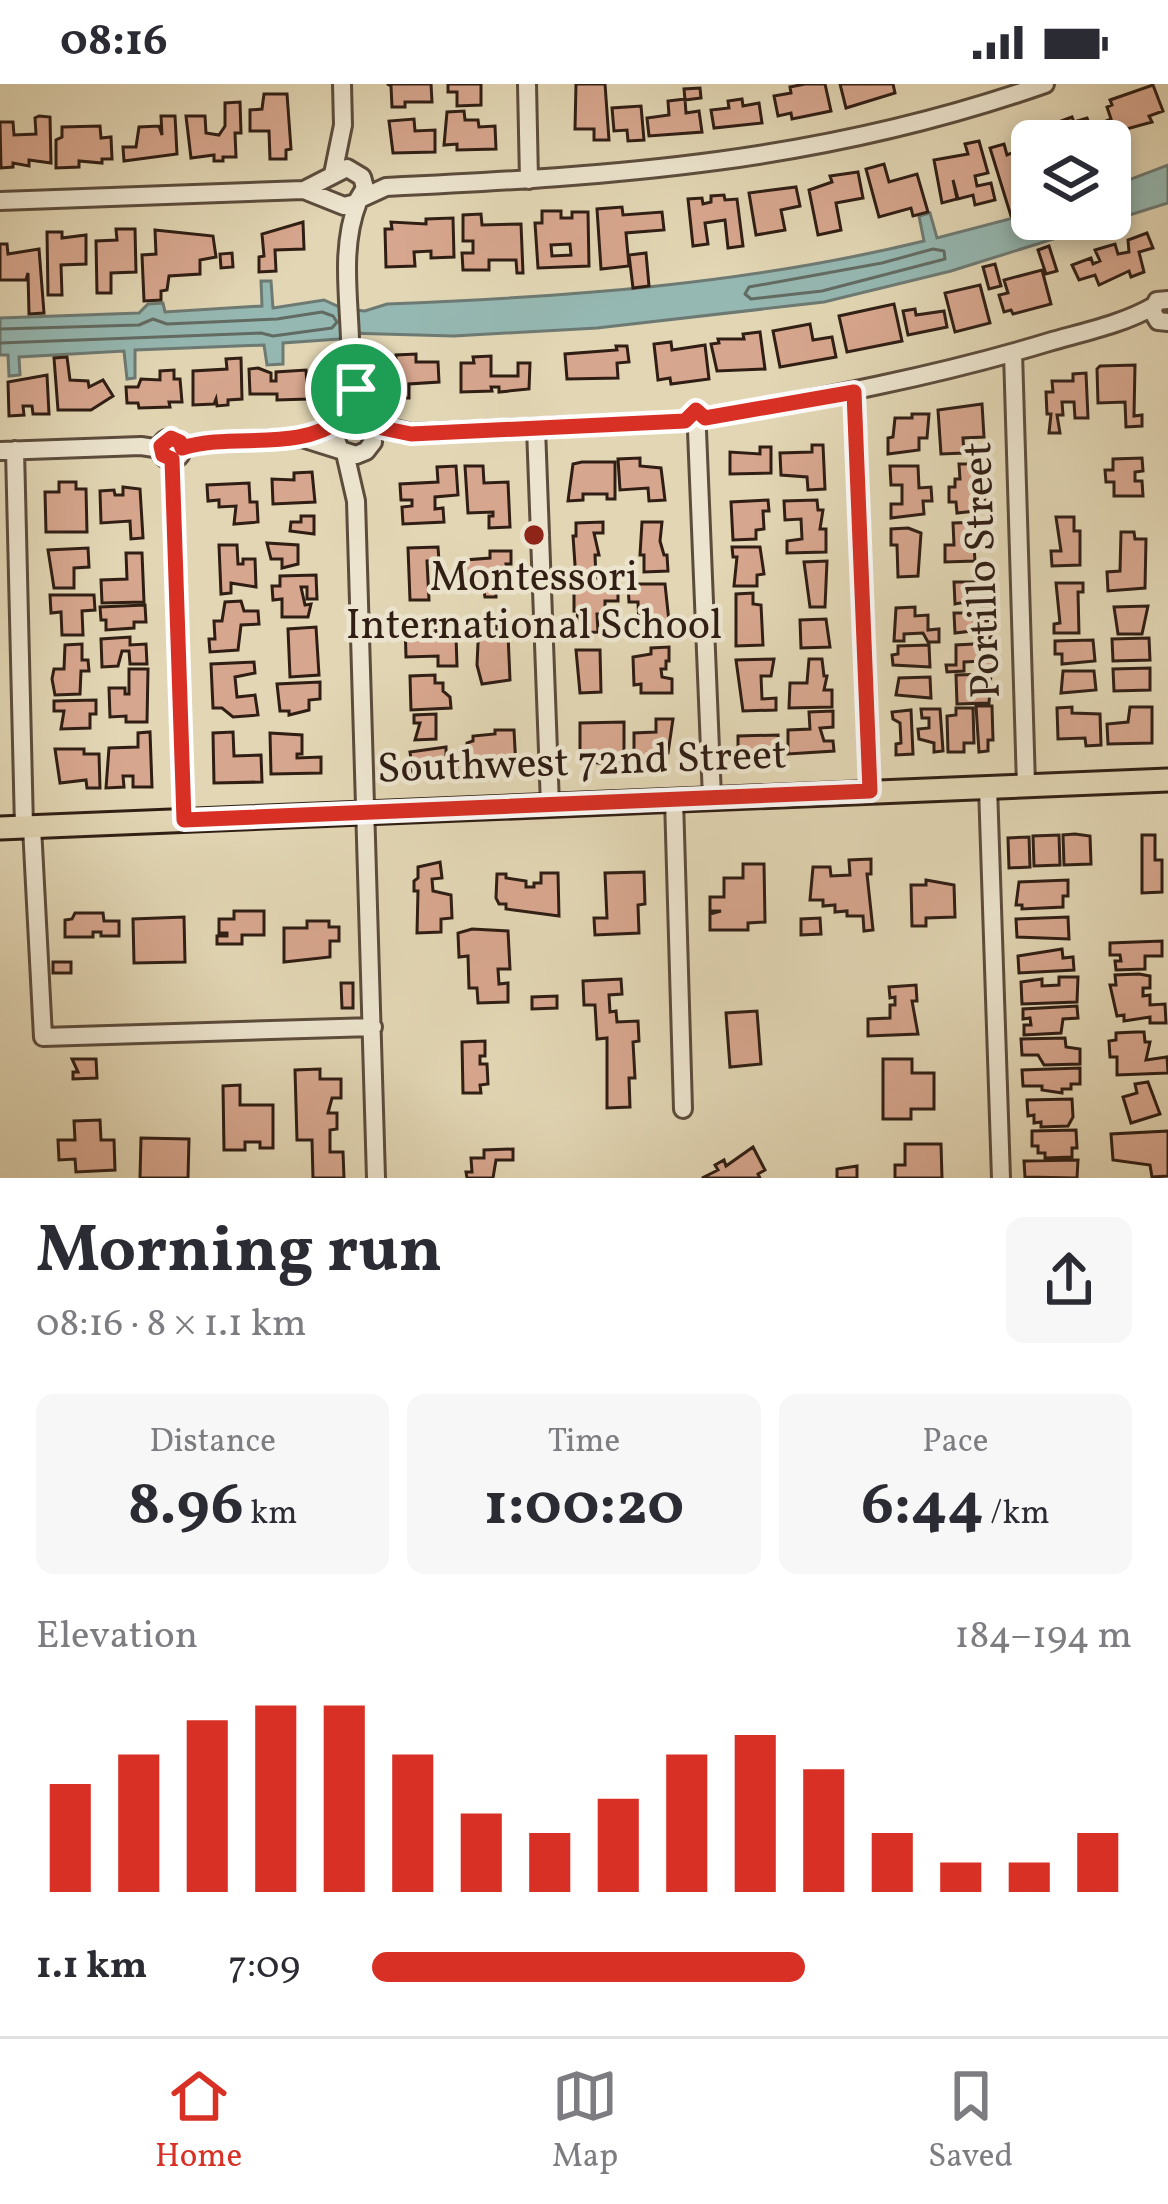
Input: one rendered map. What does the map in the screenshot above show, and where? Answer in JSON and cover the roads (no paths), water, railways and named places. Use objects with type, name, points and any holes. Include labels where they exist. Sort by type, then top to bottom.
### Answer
[{"type":"main road","name":"Southwest 72nd Street","points":[[0,828],[1168,780]]},
{"type":"street","points":[[342,84],[344,125],[365,188],[348,234]]},
{"type":"street","points":[[527,84],[530,180]]},
{"type":"street","points":[[0,201],[304,190],[344,206],[386,187],[530,180],[765,156],[884,131],[996,92],[1045,84]]},
{"type":"street","points":[[344,125],[327,189],[348,234],[352,380],[374,435],[356,501]]},
{"type":"street","points":[[304,190],[347,168],[386,187]]},
{"type":"street","points":[[302,438],[356,455],[411,434],[696,423],[854,392],[1013,353],[1129,318],[1162,318]]},
{"type":"street","name":"Portillo Street","points":[[1013,353],[1026,784]]},
{"type":"street","points":[[352,380],[334,434],[356,501],[376,1178]]},
{"type":"street","points":[[854,392],[870,791]]},
{"type":"street","points":[[373,1027],[43,1037],[7,450],[141,446],[171,452],[211,442],[302,438],[353,416],[411,434]]},
{"type":"street","points":[[696,423],[712,798]]},
{"type":"street","points":[[536,428],[550,805]]},
{"type":"street","points":[[171,452],[184,820]]},
{"type":"street","points":[[988,787],[1001,1178]]},
{"type":"street","points":[[674,800],[683,1108]]},
{"type":"water","points":[[1168,165],[1168,203],[1131,215],[1131,179]]},
{"type":"water","points":[[930,213],[937,238],[1011,219],[1011,240],[1050,240],[951,271],[824,302],[597,328],[454,336],[346,333],[339,339],[283,343],[283,364],[267,365],[264,345],[135,350],[135,378],[127,379],[124,351],[19,357],[20,375],[9,376],[8,355],[0,355],[0,318],[139,313],[148,304],[163,303],[165,312],[262,306],[261,281],[271,281],[273,308],[324,300],[365,311],[387,304],[590,292],[791,268],[924,241],[919,216]]},
{"type":"place","name":"Montessori International School","points":[[534,535]]}]
